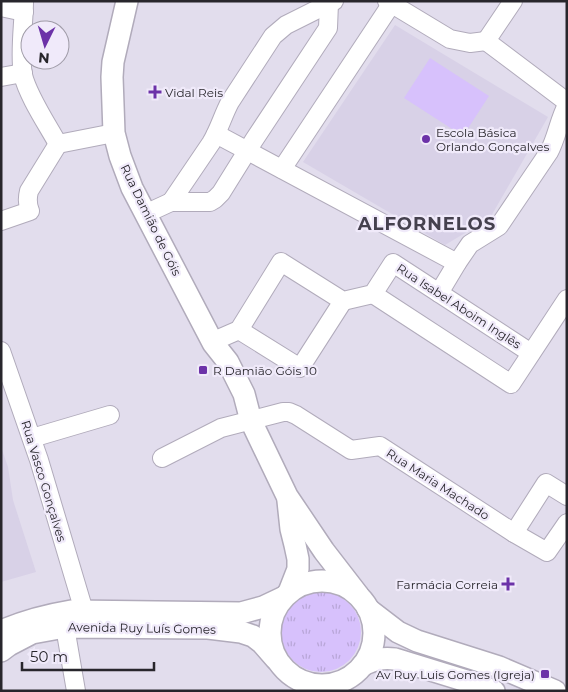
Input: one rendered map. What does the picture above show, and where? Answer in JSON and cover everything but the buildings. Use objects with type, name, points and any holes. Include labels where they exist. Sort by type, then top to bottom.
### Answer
[{"type":"street","name":"Rua Damião de Góis","points":[[127,1],[113,62],[112,77],[114,132],[120,156],[132,188],[212,343],[216,368],[232,400],[251,421],[287,496],[324,552],[363,602]]},
{"type":"street","points":[[486,41],[513,1]]},
{"type":"street","points":[[171,202],[211,143],[230,102],[273,36],[286,25],[331,2]]},
{"type":"street","points":[[146,214],[171,202],[210,202],[221,193],[328,28],[331,2]]},
{"type":"street","points":[[282,169],[390,2],[450,39],[470,43],[486,41],[567,102]]},
{"type":"street","points":[[1,7],[24,7],[22,57],[26,86],[58,144]]},
{"type":"street","points":[[1,77],[23,73]]},
{"type":"street","points":[[439,293],[470,244],[499,226],[549,152],[555,141],[567,105]]},
{"type":"street","points":[[1,221],[30,211],[28,197],[30,191],[58,144],[114,132]]},
{"type":"street","points":[[216,134],[457,263]]},
{"type":"street","points":[[212,343],[239,330],[281,262],[343,301]]},
{"type":"street","name":"Rua Isabel Aboim Inglês","points":[[532,353],[393,263],[372,294],[511,384],[532,353],[567,299]]},
{"type":"street","points":[[239,330],[300,368],[343,301],[372,294]]},
{"type":"street","name":"Rua Vasco Gonçalves","points":[[1,351],[32,438],[84,611]]},
{"type":"street","name":"Rua Maria Machado","points":[[162,458],[221,428],[289,412],[351,450],[380,446],[514,533],[547,552],[567,523]]},
{"type":"street","points":[[32,438],[110,415]]},
{"type":"street","points":[[514,533],[546,483],[567,496]]},
{"type":"street","name":"Rua Damião de Góis","points":[[286,595],[298,569],[287,496]]},
{"type":"street","points":[[494,691],[473,682],[394,659],[383,658],[373,660],[356,676],[333,684],[310,687],[291,675],[277,661],[271,646],[269,629],[273,613],[286,595],[302,584],[316,581],[331,582],[345,586],[398,632],[417,641],[499,667],[555,691]]},
{"type":"street","name":"Avenida Ruy Luís Gomes","points":[[1,631],[45,616],[71,611],[240,613],[263,607],[286,595]]},
{"type":"street","points":[[356,676],[368,656],[374,641],[373,624],[363,602]]},
{"type":"street","points":[[65,627],[76,691]]},
{"type":"street","name":"Avenida Ruy Luís Gomes","points":[[1,651],[32,633],[65,627],[208,628],[230,630],[253,636],[262,642],[277,661]]},
{"type":"shaded area","name":"Escola Básica Orlando Gonçalves","points":[[395,25],[548,117],[490,218],[445,245],[303,162]]},
{"type":"shaded area","points":[[1,447],[8,467],[13,500],[36,572],[1,582]]},
{"type":"green space","points":[[430,58],[489,96],[463,136],[404,98]]},
{"type":"green space","points":[[313,592],[329,592],[350,603],[361,624],[361,640],[350,661],[329,672],[313,672],[299,666],[287,654],[281,640],[281,624],[287,610],[299,598]]},
{"type":"place","name":"Vidal Reis","points":[[155,92]]},
{"type":"place","name":"Escola Básica Orlando Gonçalves","points":[[426,139]]},
{"type":"place","name":"R Damião Góis 10","points":[[203,370]]},
{"type":"place","name":"Farmácia Correia","points":[[508,584]]},
{"type":"place","name":"Av Ruy Luis Gomes (Igreja)","points":[[545,674]]},
{"type":"district","name":"ALFORNELOS","points":[[427,224]]}]
